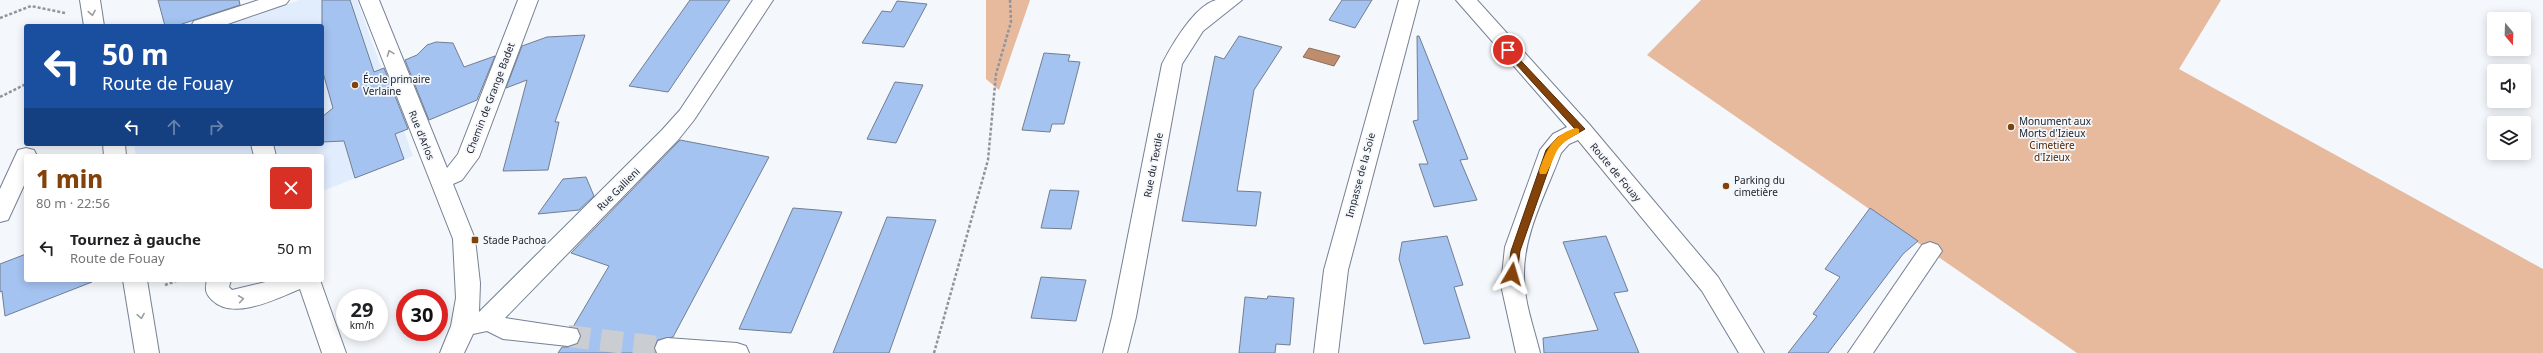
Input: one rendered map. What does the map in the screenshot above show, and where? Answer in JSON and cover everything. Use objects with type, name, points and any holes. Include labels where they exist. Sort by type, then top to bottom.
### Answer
[{"type":"street","points":[[90,0],[94,24]]},
{"type":"street","points":[[215,24],[229,22],[279,0]]},
{"type":"street","name":"Rue d'Arlos","points":[[369,0],[440,180]]},
{"type":"street","name":"Chemin de Grange Badet","points":[[440,180],[454,174],[468,157],[528,0]]},
{"type":"street","name":"Rue Gallieni","points":[[488,319],[670,135],[687,115],[763,0]]},
{"type":"street","name":"Rue du Textile","points":[[1115,353],[1124,317],[1172,64],[1184,41],[1201,21],[1222,4],[1232,0]]},
{"type":"street","name":"Impasse de la Soie","points":[[1326,353],[1336,270],[1409,0]]},
{"type":"street","name":"Route de Fouay","points":[[1466,0],[1580,129],[1710,284],[1752,353]]},
{"type":"street","points":[[1528,353],[1515,298],[1512,274],[1515,251],[1551,150],[1561,139],[1580,129]]},
{"type":"street","points":[[0,214],[24,160]]},
{"type":"street","points":[[440,180],[464,239],[468,280],[465,325],[452,353]]},
{"type":"street","points":[[1860,353],[1930,251]]},
{"type":"street","points":[[136,282],[147,353]]},
{"type":"street","points":[[219,282],[217,290],[227,300],[238,300],[271,292],[294,282]]},
{"type":"street","points":[[309,282],[334,353]]},
{"type":"street","points":[[465,325],[488,319],[502,329],[568,336]]},
{"type":"street","points":[[667,348],[737,353]]},
{"type":"path","points":[[934,353],[988,160],[996,74],[1011,22],[1010,0]]},
{"type":"path","points":[[0,18],[31,6],[70,12]]},
{"type":"path","points":[[0,97],[24,85]]},
{"type":"path","points":[[164,286],[174,282]]},
{"type":"shaded area","name":"École primaire Verlaine","points":[[300,0],[357,0],[413,156],[324,190],[324,154],[136,154],[134,146],[324,146],[324,24],[227,24]]},
{"type":"shaded area","points":[[1309,48],[1340,56],[1334,66],[1303,57]]},
{"type":"green space","points":[[986,0],[1030,0],[999,90],[986,79]]},
{"type":"green space","name":"Cimetière d'Izieux","points":[[1701,0],[2221,0],[2179,69],[2543,269],[2543,353],[2077,353],[1647,55]]},
{"type":"building","points":[[158,0],[239,0],[240,5],[182,24],[164,24]]},
{"type":"building","points":[[322,0],[350,0],[374,72],[384,68],[408,129],[395,134],[404,159],[355,178],[344,141],[324,142],[324,115],[333,108],[324,76],[324,24],[322,24]]},
{"type":"building","points":[[690,0],[730,0],[668,92],[629,86]]},
{"type":"building","points":[[1342,0],[1372,0],[1355,28],[1329,20]]},
{"type":"building","points":[[897,1],[927,4],[904,47],[862,43],[882,11],[891,12]]},
{"type":"building","points":[[585,35],[555,122],[559,122],[548,170],[503,171],[527,80],[506,88],[522,46],[547,37]]},
{"type":"building","points":[[1239,36],[1282,47],[1254,90],[1237,191],[1261,192],[1256,226],[1182,221],[1215,56],[1224,59]]},
{"type":"building","points":[[1417,36],[1419,36],[1468,159],[1460,160],[1477,200],[1434,207],[1419,164],[1428,164],[1413,121],[1418,120]]},
{"type":"building","points":[[436,42],[453,43],[464,67],[495,56],[477,100],[429,120],[405,60],[417,55],[427,45]]},
{"type":"building","points":[[1044,53],[1070,55],[1068,61],[1080,62],[1064,124],[1052,124],[1050,132],[1022,130]]},
{"type":"building","points":[[895,82],[923,85],[896,143],[867,139]]},
{"type":"building","points":[[680,140],[769,157],[673,337],[658,340],[654,347],[655,353],[558,353],[562,347],[578,344],[581,335],[578,328],[573,327],[609,266],[571,253]]},
{"type":"building","points":[[586,177],[594,196],[579,210],[538,214],[563,179]]},
{"type":"building","points":[[1050,190],[1079,191],[1071,229],[1041,228]]},
{"type":"building","points":[[793,208],[842,212],[791,333],[739,329]]},
{"type":"building","points":[[1870,208],[1918,241],[1903,254],[1828,353],[1788,353],[1817,316],[1813,314],[1840,277],[1825,269]]},
{"type":"building","points":[[887,217],[936,220],[889,353],[833,353]]},
{"type":"building","points":[[1447,236],[1463,285],[1454,287],[1470,338],[1424,344],[1399,259],[1402,242]]},
{"type":"building","points":[[1606,236],[1628,291],[1614,293],[1639,353],[1544,353],[1543,338],[1598,330],[1563,242]]},
{"type":"building","points":[[24,255],[24,282],[92,282],[5,316],[2,291],[0,292],[0,264]]},
{"type":"building","points":[[1041,277],[1086,280],[1076,321],[1031,318]]},
{"type":"building","points":[[1268,296],[1294,298],[1290,345],[1276,344],[1275,353],[1239,353],[1245,297],[1267,299]]},
{"type":"tunnel","points":[[568,336],[667,348]]},
{"type":"slow traffic","points":[[1543,171],[1551,150],[1561,139],[1576,131]]},
{"type":"place","name":"École primaire Verlaine","points":[[355,85]]},
{"type":"place","name":"Monument aux Morts d'Izieux","points":[[2011,127]]},
{"type":"place","name":"Parking du cimetière","points":[[1726,186]]},
{"type":"place","name":"Stade Pachoa","points":[[475,240]]},
{"type":"route","points":[[1508,50],[1580,129],[1561,139],[1551,150],[1515,251],[1512,274]]}]
